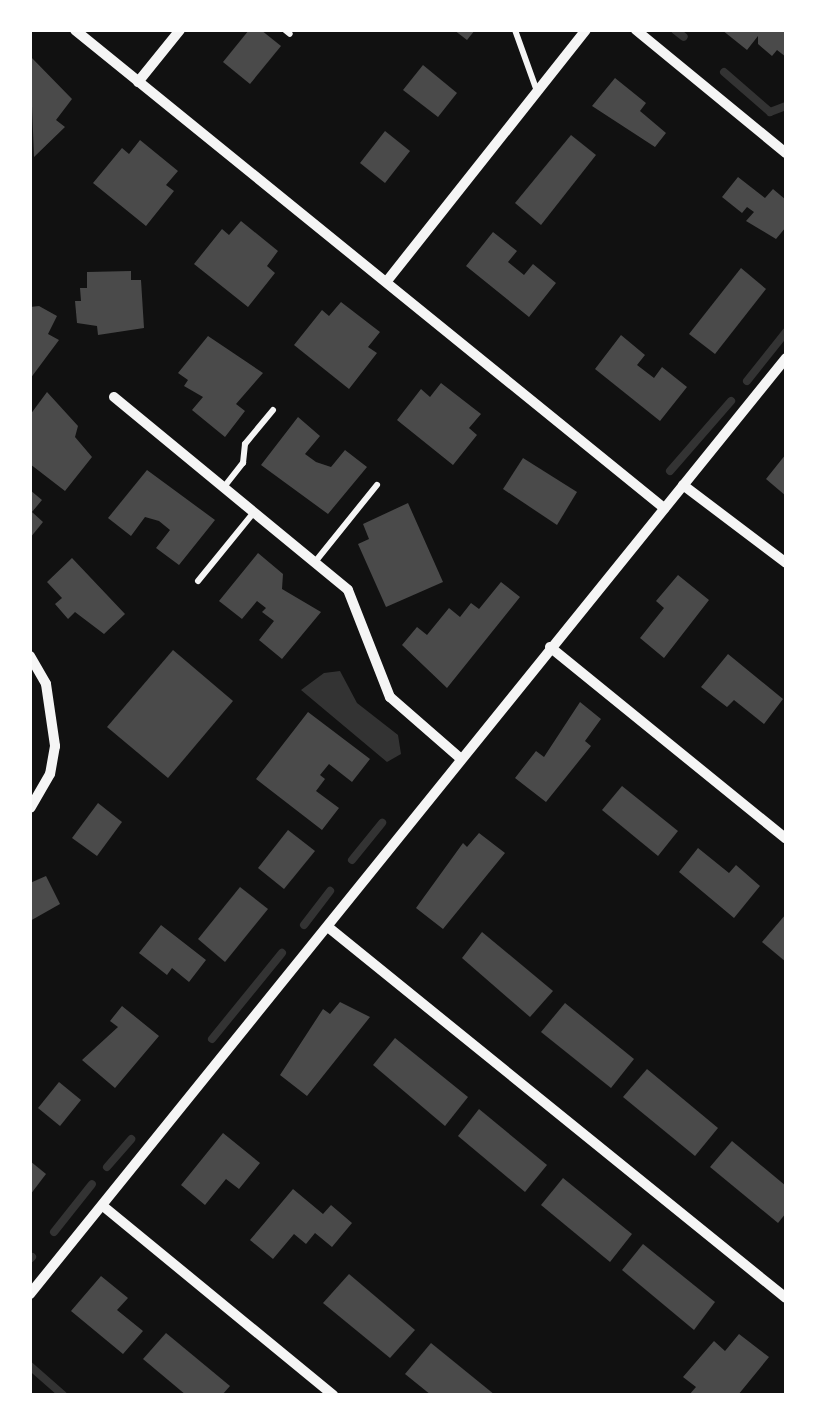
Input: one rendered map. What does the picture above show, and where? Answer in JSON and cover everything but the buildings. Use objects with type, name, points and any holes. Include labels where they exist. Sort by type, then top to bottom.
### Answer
[{"type":"street","points":[[75,30],[664,508]]},
{"type":"street","points":[[138,82],[180,30]]},
{"type":"street","points":[[387,282],[586,30]]},
{"type":"street","points":[[636,30],[786,153]]},
{"type":"street","points":[[30,1294],[786,358]]},
{"type":"street","points":[[114,397],[348,590],[390,697],[462,758]]},
{"type":"street","points":[[683,484],[786,563]]},
{"type":"street","points":[[550,647],[786,839]]},
{"type":"street","points":[[30,656],[46,684],[55,746],[50,774],[30,808]]},
{"type":"street","points":[[328,927],[786,1298]]},
{"type":"street","points":[[103,1206],[333,1395]]},
{"type":"lane","points":[[515,30],[538,92]]},
{"type":"lane","points":[[224,486],[242,463],[245,444],[273,410]]},
{"type":"lane","points":[[316,562],[377,485]]},
{"type":"lane","points":[[198,581],[254,512]]},
{"type":"shaded area","points":[[340,671],[357,703],[398,735],[401,754],[387,762],[301,690],[324,673]]},
{"type":"waterway","points":[[675,30],[684,37]]},
{"type":"waterway","points":[[724,72],[770,112],[786,106]]},
{"type":"waterway","points":[[747,381],[786,332]]},
{"type":"waterway","points":[[670,471],[731,401]]},
{"type":"waterway","points":[[352,860],[382,823]]},
{"type":"waterway","points":[[304,925],[330,891]]},
{"type":"waterway","points":[[212,1039],[282,953]]},
{"type":"waterway","points":[[107,1167],[131,1139]]},
{"type":"waterway","points":[[54,1232],[92,1184]]},
{"type":"waterway","points":[[30,1366],[63,1395]]}]
